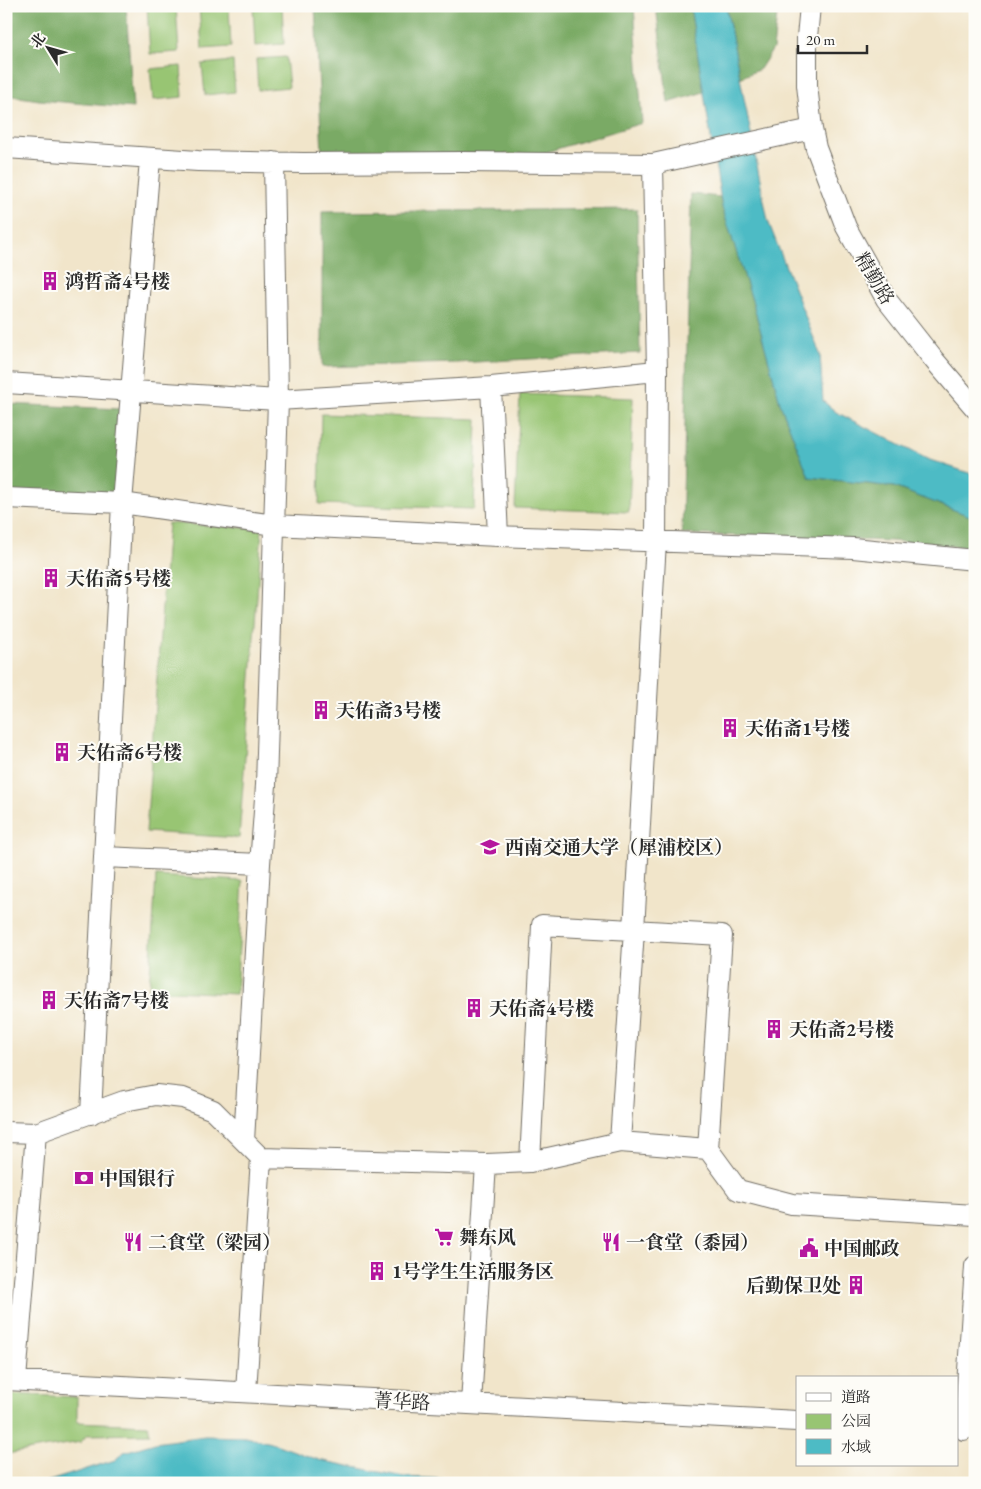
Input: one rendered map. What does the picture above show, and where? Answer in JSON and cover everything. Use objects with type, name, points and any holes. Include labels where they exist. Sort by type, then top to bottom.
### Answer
[{"type":"street","name":"精勤路","points":[[810,6],[807,37],[807,85],[812,128],[816,148],[846,228],[886,299],[975,408]]},
{"type":"street","points":[[6,148],[150,159],[274,162],[653,164],[812,128]]},
{"type":"street","points":[[91,1114],[122,503],[150,159]]},
{"type":"street","points":[[244,1141],[266,785],[278,400],[274,162]]},
{"type":"street","points":[[620,1142],[656,541],[657,371],[653,164]]},
{"type":"street","points":[[6,383],[278,400],[491,387],[657,371]]},
{"type":"street","points":[[491,387],[498,536]]},
{"type":"street","points":[[6,498],[122,503],[274,525],[498,536],[853,548],[975,560]]},
{"type":"street","points":[[104,857],[260,864]]},
{"type":"street","points":[[530,1162],[542,925],[722,935],[708,1149],[738,1190],[792,1204],[975,1214]]},
{"type":"street","points":[[6,1132],[36,1134],[132,1099],[156,1095],[183,1098],[212,1110],[261,1158],[486,1164],[530,1162],[620,1142],[708,1149]]},
{"type":"street","points":[[11,1380],[36,1134]]},
{"type":"street","points":[[246,1392],[261,1158]]},
{"type":"street","points":[[471,1404],[486,1164]]},
{"type":"street","points":[[966,1430],[975,1266]]},
{"type":"street","name":"菁华路","points":[[11,1380],[796,1422]]},
{"type":"green space","points":[[6,6],[126,6],[133,108],[39,100],[6,95]]},
{"type":"green space","points":[[147,6],[176,6],[179,52],[150,54]]},
{"type":"green space","points":[[199,6],[229,6],[231,47],[202,49]]},
{"type":"green space","points":[[253,6],[282,6],[284,44],[255,46]]},
{"type":"green space","points":[[315,6],[634,6],[642,123],[540,154],[322,154]]},
{"type":"green space","points":[[656,6],[690,6],[704,92],[668,103]]},
{"type":"green space","points":[[726,6],[778,6],[773,49],[760,69],[740,78]]},
{"type":"green space","points":[[286,57],[289,87],[258,90],[256,59]]},
{"type":"green space","points":[[233,61],[235,92],[205,95],[202,64]]},
{"type":"green space","points":[[181,66],[183,97],[153,100],[150,69]]},
{"type":"green space","points":[[691,194],[720,197],[753,303],[781,406],[809,477],[894,487],[975,518],[975,548],[892,541],[682,534]]},
{"type":"green space","points":[[637,209],[640,353],[457,363],[322,367],[322,212]]},
{"type":"green space","points":[[520,394],[633,398],[629,512],[515,508]]},
{"type":"green space","points":[[6,404],[122,409],[117,498],[6,494]]},
{"type":"green space","points":[[321,414],[477,419],[474,509],[319,504]]},
{"type":"green space","points":[[168,523],[262,529],[239,838],[146,832]]},
{"type":"green space","points":[[156,876],[243,881],[236,994],[149,990]]},
{"type":"green space","points":[[6,1394],[77,1397],[77,1422],[148,1425],[150,1434],[87,1435],[81,1442],[6,1454]]},
{"type":"water","points":[[690,6],[726,6],[768,221],[820,354],[823,401],[836,412],[927,459],[975,475],[975,518],[894,487],[809,477],[781,406],[753,303],[722,207]]},
{"type":"water","points":[[205,1436],[246,1437],[275,1444],[319,1460],[404,1477],[535,1483],[43,1483],[115,1460],[124,1452],[155,1443]]},
{"type":"place","name":"鸿哲斋4号楼","points":[[50,281]]},
{"type":"place","name":"天佑斋5号楼","points":[[51,578]]},
{"type":"place","name":"天佑斋3号楼","points":[[321,710]]},
{"type":"place","name":"天佑斋1号楼","points":[[730,728]]},
{"type":"place","name":"天佑斋6号楼","points":[[62,752]]},
{"type":"place","name":"西南交通大学（犀浦校区）","points":[[490,847]]},
{"type":"place","name":"天佑斋7号楼","points":[[49,1000]]},
{"type":"place","name":"天佑斋4号楼","points":[[474,1008]]},
{"type":"place","name":"天佑斋2号楼","points":[[774,1029]]},
{"type":"place","name":"中国银行","points":[[84,1178]]},
{"type":"place","name":"舞东风","points":[[444,1237]]},
{"type":"place","name":"二食堂（梁园）","points":[[133,1242]]},
{"type":"place","name":"一食堂（黍园）","points":[[611,1242]]},
{"type":"place","name":"中国邮政","points":[[809,1248]]},
{"type":"place","name":"1号学生生活服务区","points":[[377,1271]]},
{"type":"place","name":"后勤保卫处","points":[[856,1285]]}]
